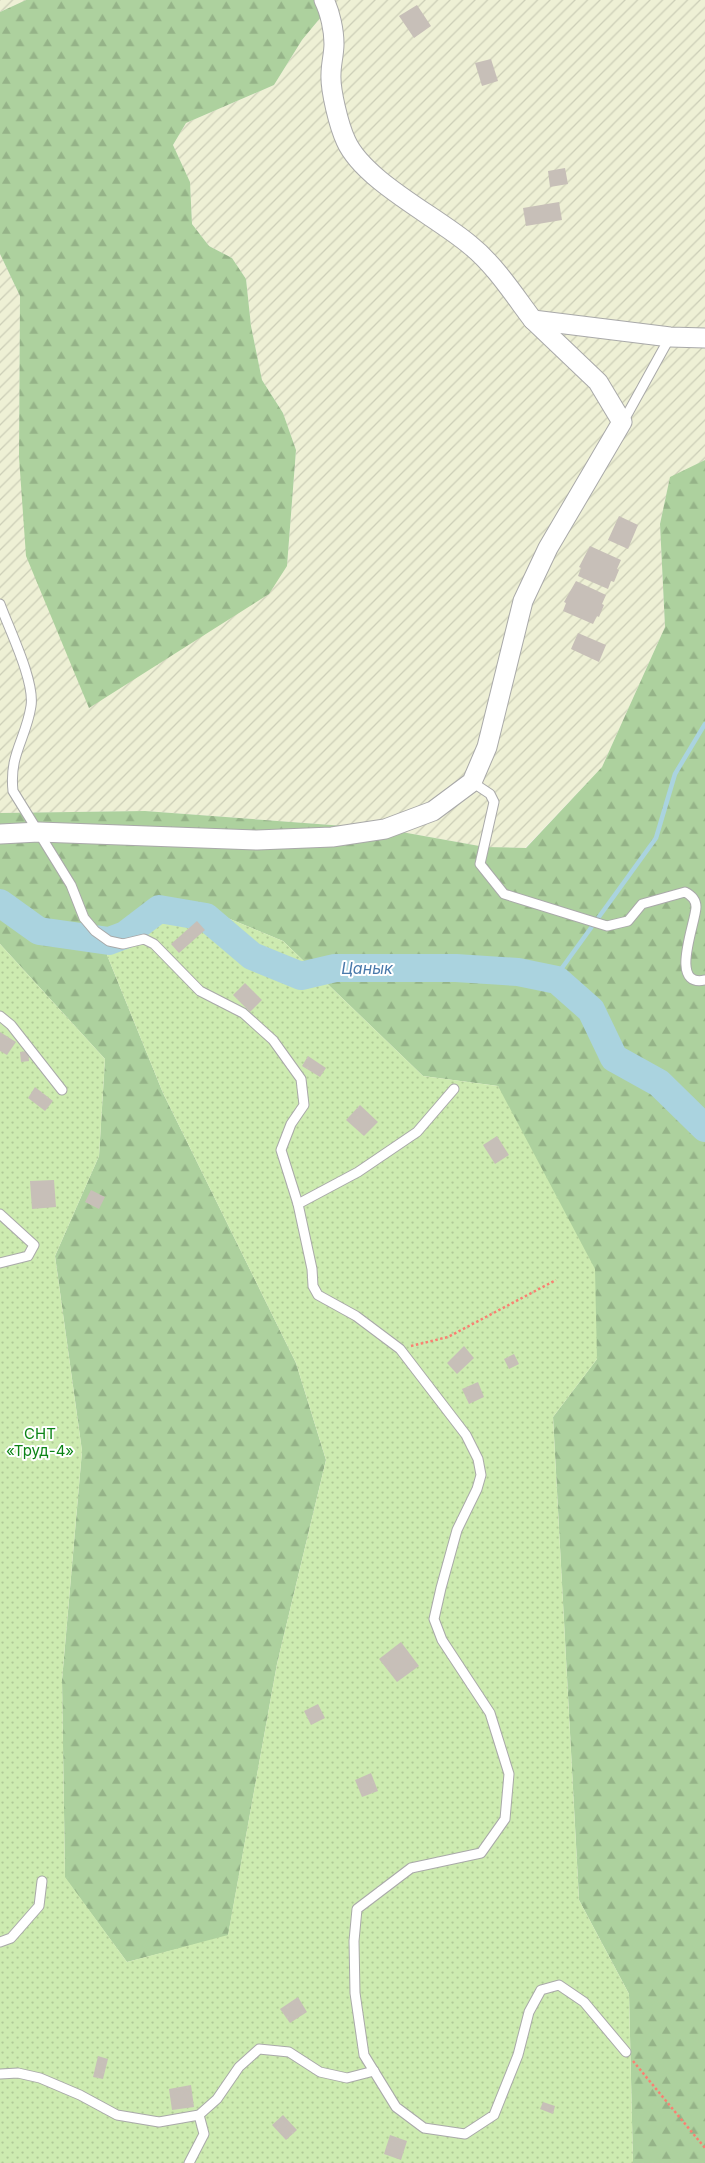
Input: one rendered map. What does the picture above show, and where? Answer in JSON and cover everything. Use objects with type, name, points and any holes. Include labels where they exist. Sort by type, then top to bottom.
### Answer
[{"type":"street","points":[[0,834],[39,832],[257,840],[332,837],[385,829],[433,811],[472,782],[487,747],[523,600],[548,548],[622,422],[598,382],[533,320],[504,282],[472,246],[444,224],[415,207],[363,165],[346,142],[330,76],[334,43],[328,9],[324,0]]},
{"type":"street","points":[[533,320],[670,337],[705,338]]},
{"type":"lane","points":[[622,422],[670,337]]},
{"type":"lane","points":[[0,604],[28,678],[31,705],[14,756],[11,775],[13,791],[71,885],[84,918],[95,931],[109,941],[122,944],[144,939],[154,944],[200,991],[243,1013],[273,1040],[301,1079],[304,1106],[291,1124],[281,1150],[298,1204],[312,1269],[313,1286],[318,1295],[356,1316],[400,1349],[466,1435],[478,1459],[481,1475],[477,1489],[458,1530],[440,1588],[434,1619],[442,1640],[490,1713],[509,1774],[505,1819],[482,1853],[411,1868],[357,1909],[354,1941],[355,1993],[364,2055],[396,2107],[424,2128],[465,2134],[494,2115],[518,2055],[529,2012],[541,1990],[559,1985],[584,2002],[626,2052]]},
{"type":"lane","points":[[472,782],[490,794],[494,802],[480,864],[504,894],[607,926],[628,921],[642,904],[685,892],[693,897],[696,906],[686,955],[686,969],[691,978],[700,981],[705,980]]},
{"type":"lane","points":[[0,1016],[10,1025],[62,1090]]},
{"type":"lane","points":[[298,1204],[358,1172],[417,1132],[454,1089]]},
{"type":"lane","points":[[0,1214],[34,1245],[28,1256],[0,1264]]},
{"type":"lane","points":[[0,1942],[11,1938],[39,1906],[42,1881]]},
{"type":"lane","points":[[0,2074],[18,2073],[40,2078],[80,2095],[117,2115],[159,2122],[199,2115],[217,2099],[239,2067],[259,2049],[289,2052],[320,2072],[347,2078],[374,2071]]},
{"type":"lane","points":[[189,2163],[204,2134],[199,2115]]},
{"type":"path","points":[[400,1349],[448,1337],[556,1280]]},
{"type":"path","points":[[626,2052],[705,2148]]},
{"type":"green space","points":[[0,0],[26,0],[0,12]]},
{"type":"green space","points":[[26,0],[335,0],[302,40],[274,85],[186,123],[173,145],[190,182],[192,224],[209,246],[232,258],[246,279],[251,326],[262,380],[283,413],[296,450],[287,566],[269,594],[89,708],[26,556],[19,457],[20,296],[0,254],[0,12]]},
{"type":"green space","points":[[335,0],[705,0],[705,460],[670,478],[660,524],[665,627],[602,767],[525,848],[485,847],[385,829],[145,811],[0,813],[0,254],[20,296],[19,457],[287,566],[296,450],[283,413],[262,380],[251,326],[246,279],[232,258],[209,246],[192,224],[190,182],[173,145],[186,123],[274,85],[302,40]]},
{"type":"green space","points":[[705,460],[705,2163],[633,2163],[629,1994],[579,1900],[553,1417],[597,1359],[498,1086],[423,1076],[283,941],[191,903],[107,955],[163,1093],[296,1363],[326,1460],[277,1664],[228,1936],[127,1962],[65,1878],[62,1680],[82,1451],[55,1256],[99,1156],[105,1059],[0,944],[0,813],[145,811],[385,829],[485,847],[526,848],[602,767],[665,627],[660,524],[670,477]]},
{"type":"green space","name":"СНТ «Труд-4»","points":[[191,903],[283,941],[423,1076],[498,1086],[595,1269],[597,1359],[553,1417],[579,1900],[629,1994],[633,2163],[0,2163],[0,944],[105,1059],[99,1156],[55,1256],[82,1451],[62,1680],[65,1877],[127,1962],[228,1935],[277,1664],[326,1460],[296,1363],[163,1093],[107,955]]},
{"type":"building","points":[[417,5],[431,26],[414,38],[399,16]]},
{"type":"building","points":[[491,59],[498,81],[482,86],[475,63]]},
{"type":"building","points":[[565,168],[568,184],[550,187],[548,171]]},
{"type":"building","points":[[559,202],[562,220],[526,226],[523,208]]},
{"type":"building","points":[[619,516],[638,525],[628,549],[608,540]]},
{"type":"building","points":[[590,546],[621,560],[614,582],[611,581],[608,589],[578,576],[581,568],[579,567]]},
{"type":"building","points":[[576,581],[606,595],[599,617],[597,616],[593,624],[563,611],[566,603],[564,602]]},
{"type":"building","points":[[578,633],[606,645],[599,662],[571,649]]},
{"type":"building","points":[[197,921],[205,930],[179,953],[171,944]]},
{"type":"building","points":[[245,983],[262,1000],[250,1012],[233,995]]},
{"type":"building","points":[[0,1032],[16,1042],[7,1055],[0,1051]]},
{"type":"building","points":[[28,1051],[29,1061],[21,1062],[20,1052]]},
{"type":"building","points":[[308,1056],[326,1068],[320,1077],[302,1066]]},
{"type":"building","points":[[35,1087],[53,1101],[45,1111],[28,1098]]},
{"type":"building","points":[[360,1105],[378,1122],[364,1136],[346,1120]]},
{"type":"building","points":[[497,1136],[509,1155],[495,1164],[483,1145]]},
{"type":"building","points":[[54,1180],[56,1207],[32,1209],[30,1181]]},
{"type":"building","points":[[91,1190],[105,1197],[99,1209],[85,1202]]},
{"type":"building","points":[[464,1346],[474,1358],[457,1374],[447,1363]]},
{"type":"building","points":[[514,1354],[519,1364],[509,1369],[504,1359]]},
{"type":"building","points":[[478,1382],[484,1397],[469,1404],[462,1389]]},
{"type":"building","points":[[401,1642],[419,1666],[397,1682],[379,1659]]},
{"type":"building","points":[[318,1704],[325,1718],[311,1725],[304,1711]]},
{"type":"building","points":[[371,1773],[378,1791],[362,1797],[355,1780]]},
{"type":"building","points":[[298,1997],[307,2012],[290,2023],[280,2009]]},
{"type":"building","points":[[98,2056],[108,2059],[103,2079],[93,2077]]},
{"type":"building","points":[[191,2085],[194,2107],[172,2110],[169,2089]]},
{"type":"building","points":[[543,2102],[555,2106],[553,2114],[540,2109]]},
{"type":"building","points":[[283,2115],[297,2130],[286,2140],[272,2125]]},
{"type":"building","points":[[390,2135],[407,2141],[401,2160],[384,2154]]},
{"type":"waterway","points":[[554,979],[656,838],[675,774],[705,724]]},
{"type":"waterway","name":"Цанык","points":[[0,903],[39,931],[109,941],[125,935],[159,909],[206,917],[252,956],[301,976],[335,968],[456,968],[518,972],[557,980],[591,1010],[614,1058],[659,1083],[705,1128]]}]
